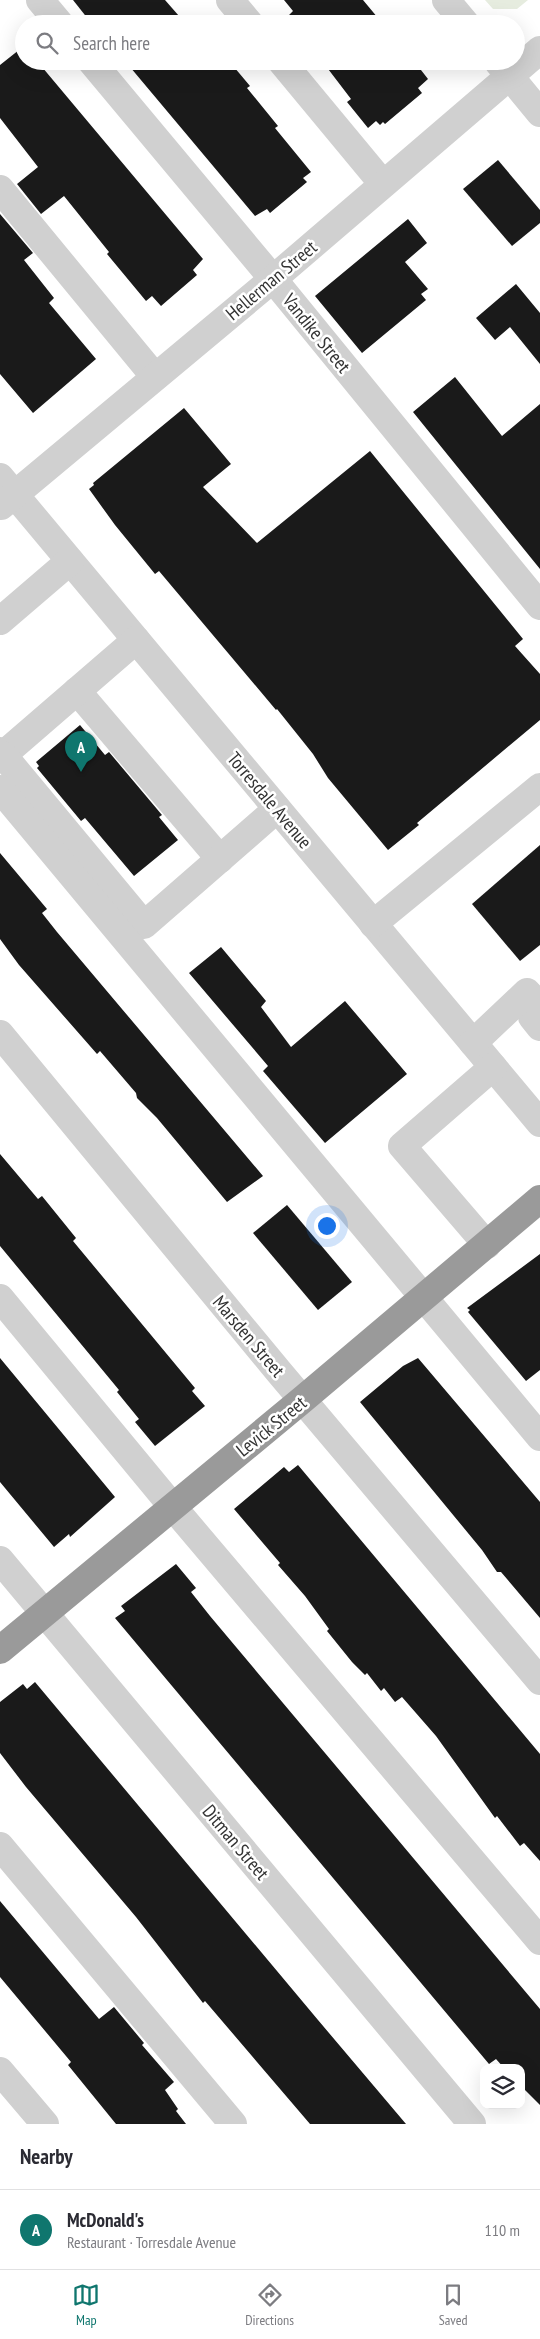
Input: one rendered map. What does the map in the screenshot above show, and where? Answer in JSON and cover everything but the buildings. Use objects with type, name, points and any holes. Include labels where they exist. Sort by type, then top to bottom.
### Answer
[{"type":"highway","name":"Levick Street","points":[[0,1650],[302,1400],[540,1199]]},
{"type":"street","points":[[40,0],[52,15]]},
{"type":"street","points":[[230,0],[242,15]]},
{"type":"street","points":[[446,0],[458,15]]},
{"type":"street","name":"Hellerman Street","points":[[525,57],[540,50]]},
{"type":"street","name":"Vandike Street","points":[[99,70],[273,279],[540,606]]},
{"type":"street","points":[[288,70],[383,184]]},
{"type":"street","name":"Hellerman Street","points":[[5,493],[155,377],[273,279],[383,184],[501,70]]},
{"type":"street","points":[[505,70],[540,113]]},
{"type":"street","points":[[0,189],[155,377]]},
{"type":"street","name":"Torresdale Avenue","points":[[5,493],[70,561],[493,1067],[537,1114]]},
{"type":"street","points":[[0,621],[70,561]]},
{"type":"street","points":[[136,640],[78,691],[2,753],[144,926],[277,809]]},
{"type":"street","points":[[78,691],[220,860]]},
{"type":"street","points":[[373,924],[540,786]]},
{"type":"street","points":[[0,789],[540,1437]]},
{"type":"street","points":[[473,1043],[527,992],[539,1010]]},
{"type":"street","name":"Marsden Street","points":[[0,1034],[302,1400],[540,1681]]},
{"type":"street","points":[[487,1245],[402,1146],[493,1067]]},
{"type":"street","points":[[0,1298],[172,1506],[540,1941]]},
{"type":"street","name":"Ditman Street","points":[[0,1560],[472,2124]]},
{"type":"street","points":[[0,1846],[233,2124]]},
{"type":"street","points":[[0,2071],[44,2124]]},
{"type":"shaded area","points":[[485,0],[528,0],[517,9],[493,9]]},
{"type":"place","name":"McDonald's","points":[[81,772]]}]
